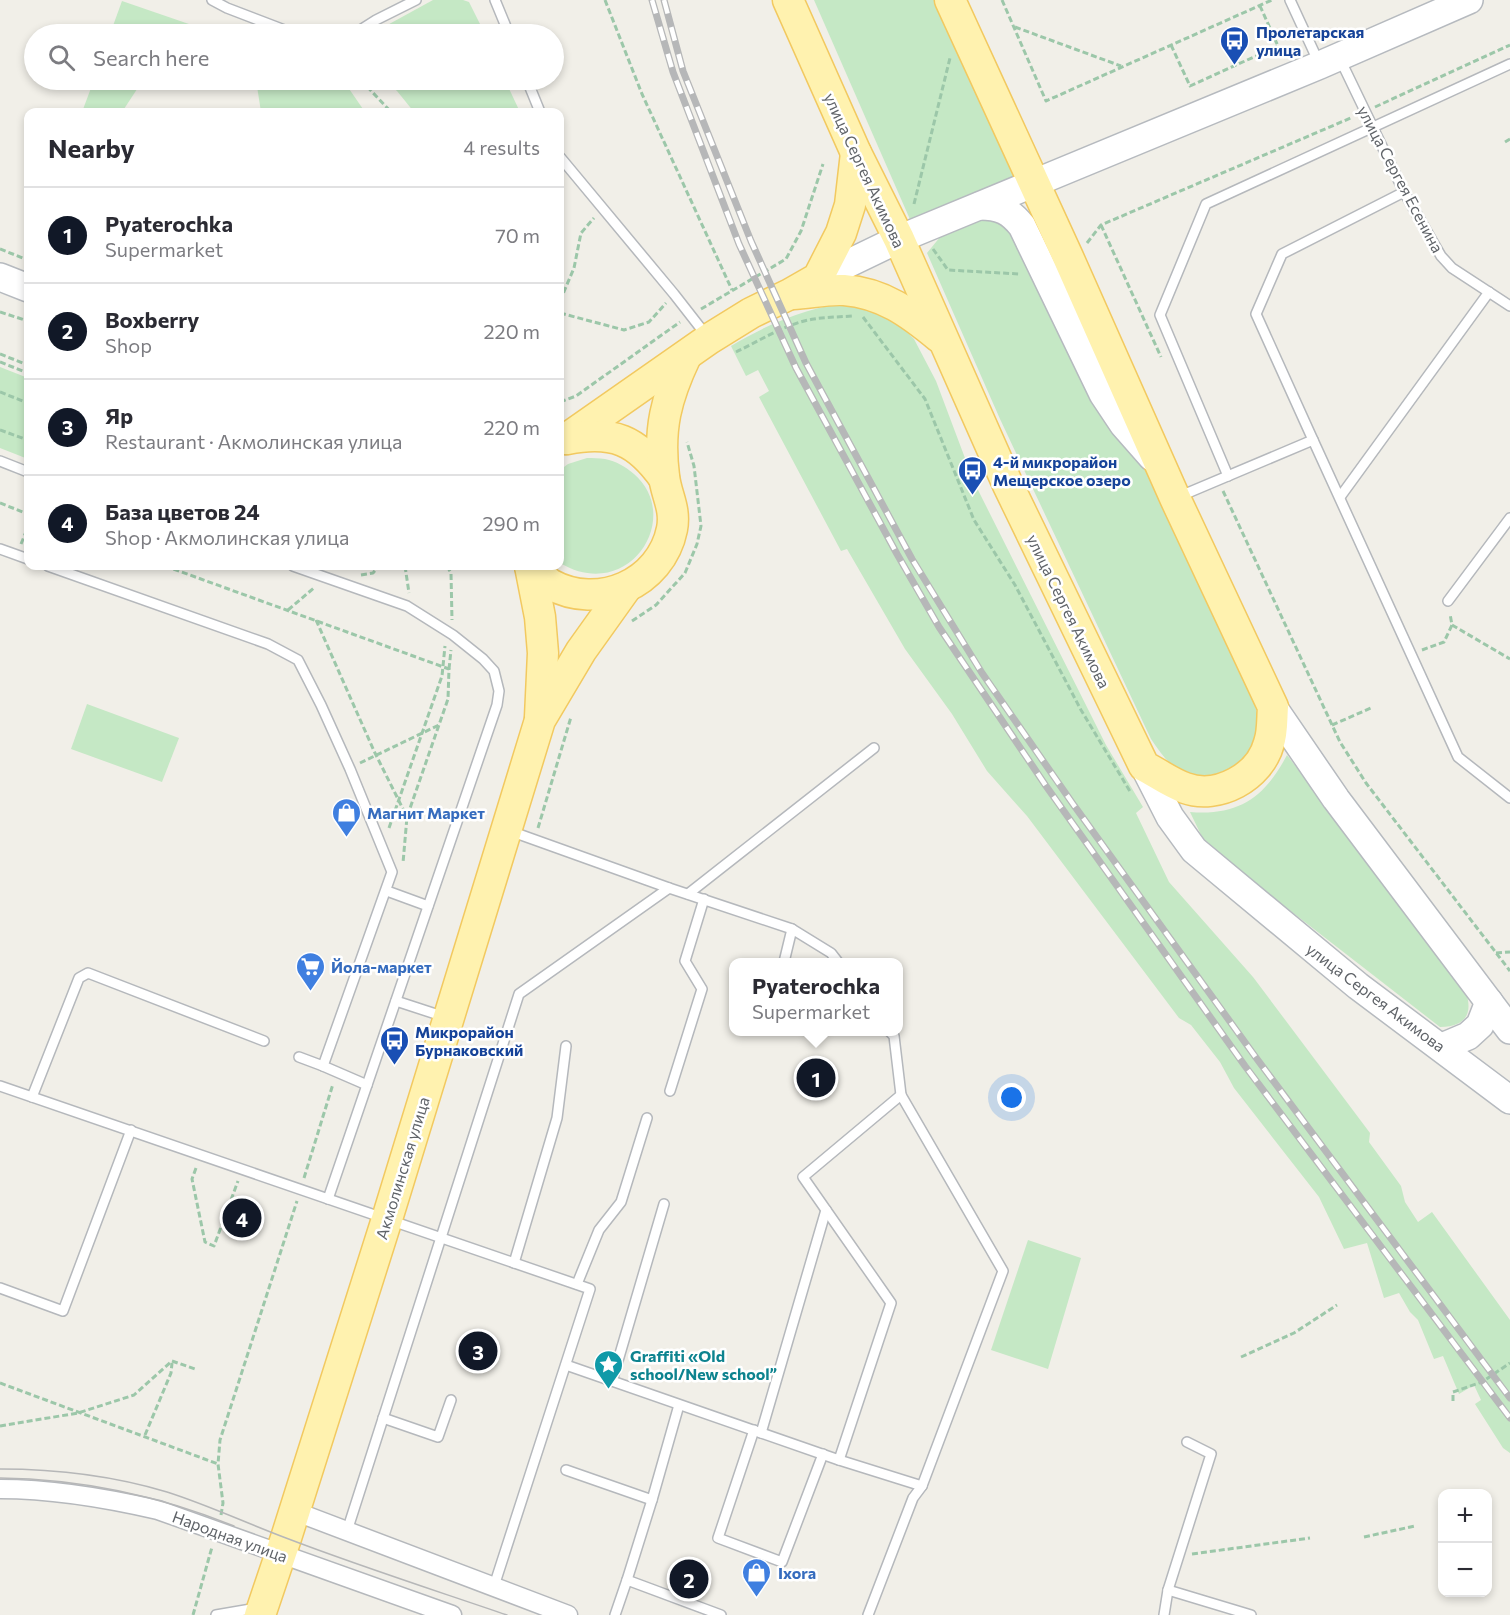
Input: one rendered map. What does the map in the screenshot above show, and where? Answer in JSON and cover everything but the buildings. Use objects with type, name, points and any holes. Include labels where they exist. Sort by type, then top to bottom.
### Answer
[{"type":"main road","name":"улица Сергея Акимова","points":[[788,0],[1008,485],[1170,817],[1194,850],[1358,986],[1510,1100]]},
{"type":"main road","points":[[950,0],[1035,183],[1170,485],[1274,707],[1336,799],[1510,1030]]},
{"type":"main road","points":[[564,440],[751,313],[898,239],[1329,61],[1469,0]]},
{"type":"main road","points":[[818,278],[841,233],[850,205],[856,153]]},
{"type":"main road","points":[[980,206],[1005,209],[1022,226],[1103,394],[1170,485]]},
{"type":"main road","points":[[0,277],[24,286]]},
{"type":"main road","points":[[790,294],[843,290],[888,300],[910,313],[944,342]]},
{"type":"main road","points":[[535,570],[550,583],[574,593],[601,595],[626,588],[648,574],[664,553],[672,529],[672,503],[664,478],[662,441],[665,409],[673,384],[697,348]]},
{"type":"main road","points":[[564,441],[589,435],[612,437],[633,445],[651,459],[664,478]]},
{"type":"main road","points":[[531,570],[540,617],[543,653],[540,720]]},
{"type":"main road","points":[[540,720],[581,651],[626,588]]},
{"type":"main road","points":[[1144,766],[1186,789],[1212,791],[1236,784],[1258,766],[1269,744],[1274,707]]},
{"type":"main road","name":"Акмолинская улица","points":[[261,1611],[387,1219],[540,720]]},
{"type":"main road","points":[[1442,1047],[1468,1036],[1480,1025],[1489,1002]]},
{"type":"street","name":"Народная улица","points":[[0,1489],[66,1493],[114,1500],[158,1510],[452,1615]]},
{"type":"street","points":[[294,1511],[568,1615]]},
{"type":"lane","points":[[212,0],[227,9],[268,24]]},
{"type":"lane","points":[[370,24],[417,0]]},
{"type":"lane","points":[[495,0],[505,24]]},
{"type":"lane","name":"улица Сергея Есенина","points":[[1290,0],[1365,112],[1404,192],[1440,256],[1452,268],[1510,306]]},
{"type":"lane","points":[[1228,476],[1160,315],[1206,204],[1510,64]]},
{"type":"lane","points":[[531,90],[538,108]]},
{"type":"lane","points":[[564,162],[691,315],[697,348]]},
{"type":"lane","points":[[1404,192],[1282,254],[1256,314],[1458,757],[1510,798]]},
{"type":"lane","points":[[1340,497],[1489,292]]},
{"type":"lane","points":[[1170,485],[1218,480],[1313,440]]},
{"type":"lane","points":[[0,461],[24,470]]},
{"type":"lane","points":[[1448,601],[1510,518]]},
{"type":"lane","points":[[0,549],[24,558]]},
{"type":"lane","points":[[59,570],[268,644],[298,660],[350,768],[392,872],[392,893],[323,1066]]},
{"type":"lane","points":[[304,570],[407,606],[447,631],[483,659],[494,671],[499,691],[497,705],[328,1199]]},
{"type":"lane","points":[[688,894],[874,748]]},
{"type":"lane","points":[[506,830],[792,929],[831,953],[834,958]]},
{"type":"lane","points":[[347,1531],[519,994],[669,888]]},
{"type":"lane","points":[[392,893],[428,906]]},
{"type":"lane","points":[[670,1091],[702,989],[685,961],[704,899]]},
{"type":"lane","points":[[785,958],[792,929]]},
{"type":"lane","points":[[32,1097],[79,978],[88,973],[264,1041]]},
{"type":"lane","points":[[396,1001],[448,1018]]},
{"type":"lane","points":[[868,1615],[913,1498],[922,1486],[1003,1271],[901,1095],[894,1036]]},
{"type":"lane","points":[[514,1263],[557,1118],[566,1046]]},
{"type":"lane","points":[[298,1057],[367,1085]]},
{"type":"lane","points":[[0,1086],[590,1289],[494,1586]]},
{"type":"lane","points":[[838,1460],[891,1303],[803,1177],[901,1095]]},
{"type":"lane","points":[[577,1284],[599,1230],[621,1202],[647,1118]]},
{"type":"lane","points":[[0,1288],[63,1311],[130,1130]]},
{"type":"lane","points":[[612,1381],[664,1204]]},
{"type":"lane","points":[[823,1454],[782,1562],[718,1538],[758,1432],[826,1210]]},
{"type":"lane","points":[[566,1365],[838,1460],[922,1486]]},
{"type":"lane","points":[[383,1418],[438,1437],[451,1400]]},
{"type":"lane","points":[[615,1615],[652,1500],[679,1404]]},
{"type":"lane","points":[[1164,1615],[1168,1590],[1211,1454],[1187,1442]]},
{"type":"lane","points":[[566,1470],[652,1500]]},
{"type":"lane","points":[[627,1580],[722,1615]]},
{"type":"lane","points":[[1168,1590],[1251,1615]]},
{"type":"lane","points":[[216,1615],[261,1611]]},
{"type":"path","points":[[605,0],[642,94],[732,290]]},
{"type":"path","points":[[1002,0],[1046,101],[1272,0]]},
{"type":"path","points":[[1171,45],[1190,86],[1278,46],[1260,6]]},
{"type":"path","points":[[1014,27],[1123,66]]},
{"type":"path","points":[[1081,251],[1101,225],[1365,112],[1510,45]]},
{"type":"path","points":[[914,204],[951,54]]},
{"type":"path","points":[[370,90],[387,108]]},
{"type":"path","points":[[1505,142],[1510,139]]},
{"type":"path","points":[[564,400],[576,396],[655,338],[691,315],[786,259],[801,231],[823,164]]},
{"type":"path","points":[[564,292],[574,268],[581,233],[602,209]]},
{"type":"path","points":[[1101,225],[1164,363]]},
{"type":"path","points":[[0,249],[24,258]]},
{"type":"path","points":[[933,249],[948,270],[1020,274]]},
{"type":"path","points":[[564,314],[624,330],[649,322],[674,294]]},
{"type":"path","points":[[1,313],[24,320]]},
{"type":"path","points":[[862,315],[925,399],[975,520],[1015,585],[1081,710],[1132,794]]},
{"type":"path","points":[[0,354],[24,363]]},
{"type":"path","points":[[0,362],[24,371]]},
{"type":"path","points":[[0,392],[24,401]]},
{"type":"path","points":[[0,430],[24,439]]},
{"type":"path","points":[[1218,480],[1340,742],[1366,783],[1510,971]]},
{"type":"path","points":[[0,503],[24,512]]},
{"type":"path","points":[[17,555],[24,537]]},
{"type":"path","points":[[176,570],[449,669],[448,699],[407,816],[404,857],[392,893]]},
{"type":"path","points":[[361,575],[373,573],[376,570]]},
{"type":"path","points":[[406,570],[409,596]]},
{"type":"path","points":[[1412,653],[1444,642],[1452,625],[1448,601]]},
{"type":"path","points":[[316,620],[407,816]]},
{"type":"path","points":[[1452,625],[1510,659]]},
{"type":"path","points":[[382,847],[442,676],[447,631]]},
{"type":"path","points":[[1332,726],[1371,708]]},
{"type":"path","points":[[350,768],[439,725]]},
{"type":"path","points":[[1496,953],[1510,952]]},
{"type":"path","points":[[194,1615],[223,1503],[218,1464],[220,1440],[337,1072]]},
{"type":"path","points":[[201,1155],[192,1179],[205,1242],[214,1246],[238,1179]]},
{"type":"path","points":[[1241,1357],[1294,1333],[1337,1305]]},
{"type":"path","points":[[144,1436],[171,1373],[172,1361]]},
{"type":"path","points":[[172,1361],[195,1370]]},
{"type":"path","points":[[0,1426],[78,1413],[134,1395],[172,1361]]},
{"type":"path","points":[[1453,1401],[1453,1392],[1482,1382],[1510,1363]]},
{"type":"path","points":[[0,1383],[218,1464]]},
{"type":"path","points":[[1364,1537],[1415,1526]]},
{"type":"path","points":[[1179,1555],[1310,1538]]},
{"type":"green space","points":[[433,0],[463,0],[469,2],[480,24],[389,24]]},
{"type":"green space","points":[[814,0],[935,0],[1014,177],[912,224]]},
{"type":"green space","points":[[122,1],[189,24],[114,24]]},
{"type":"green space","points":[[90,90],[136,90],[125,108],[84,108]]},
{"type":"green space","points":[[258,90],[350,90],[362,108],[260,108]]},
{"type":"green space","points":[[510,90],[518,108],[411,108],[397,91]]},
{"type":"green space","points":[[977,216],[1005,216],[1145,462],[1252,696],[1258,719],[1255,738],[1240,761],[1224,771],[1203,776],[1183,772],[1161,754],[1151,739],[1000,419],[927,253],[945,231]]},
{"type":"green space","points":[[854,301],[896,321],[914,339],[936,381],[974,482],[1106,745],[1143,807],[1136,813],[1169,882],[1253,977],[1370,1133],[1369,1142],[1401,1186],[1405,1202],[1418,1222],[1432,1212],[1510,1320],[1510,1453],[1503,1448],[1475,1404],[1481,1400],[1474,1385],[1459,1394],[1443,1356],[1434,1359],[1418,1320],[1410,1312],[1399,1293],[1384,1298],[1367,1243],[1344,1249],[1319,1197],[1234,1088],[1220,1062],[1191,1025],[1179,1018],[1027,816],[987,771],[952,714],[905,649],[847,549],[841,551],[759,397],[769,391],[758,370],[746,376],[731,346],[790,317],[821,307]]},
{"type":"green space","points":[[0,367],[24,376],[24,457],[0,448]]},
{"type":"green space","points":[[587,458],[609,460],[631,471],[648,492],[653,512],[651,532],[642,550],[627,564],[608,572],[585,573],[564,565],[564,467]]},
{"type":"green space","points":[[87,704],[179,738],[162,782],[71,749]]},
{"type":"green space","points":[[1287,755],[1460,980],[1469,1005],[1468,1013],[1459,1023],[1440,1027],[1212,850],[1202,837],[1190,812],[1223,811],[1249,801],[1260,793],[1279,770]]},
{"type":"green space","points":[[1028,1240],[1081,1258],[1048,1369],[991,1350]]},
{"type":"tram line","points":[[0,1469],[42,1470],[85,1475],[167,1492],[341,1558],[507,1615]]},
{"type":"tram line","points":[[0,1478],[60,1482],[119,1491],[177,1506],[234,1526]]},
{"type":"railway","points":[[652,0],[673,72],[739,244],[796,368],[939,627],[1046,786],[1245,1066],[1510,1418]]},
{"type":"railway","points":[[664,0],[683,71],[751,241],[806,363],[912,559],[982,673],[1073,804],[1257,1059],[1510,1398]]},
{"type":"place","name":"Пролетарская улица","points":[[1235,66]]},
{"type":"place","name":"4-й микрорайон Мещерское озеро","points":[[972,496]]},
{"type":"place","name":"Магнит Маркет","points":[[346,838]]},
{"type":"place","name":"Йола-маркет","points":[[310,992]]},
{"type":"place","name":"Микрорайон Бурнаковский","points":[[394,1066]]},
{"type":"place","name":"Pyaterochka","points":[[816,1078]]},
{"type":"place","name":"База цветов 24","points":[[242,1218]]},
{"type":"place","name":"Яр","points":[[478,1351]]},
{"type":"place","name":"Graffiti «Old school/New school”","points":[[609,1390]]},
{"type":"place","name":"Boxberry","points":[[689,1579]]},
{"type":"place","name":"Ixora","points":[[757,1598]]}]
